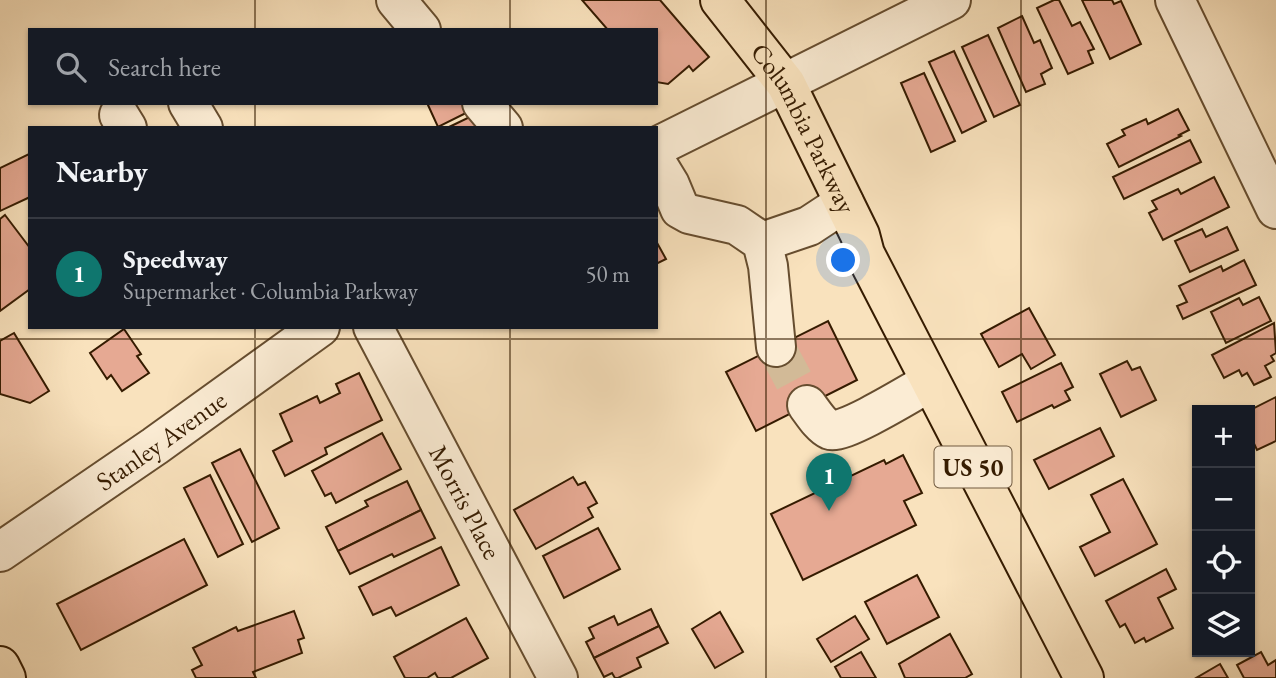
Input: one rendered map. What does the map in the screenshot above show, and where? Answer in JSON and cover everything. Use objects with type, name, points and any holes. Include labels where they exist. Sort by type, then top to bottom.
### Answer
[{"type":"main road","name":"Columbia Parkway","points":[[720,0],[786,84],[860,235],[865,254],[1084,678]]},
{"type":"main road","points":[[0,666],[6,678]]},
{"type":"street","points":[[397,0],[419,28]]},
{"type":"street","points":[[658,146],[951,0]]},
{"type":"street","points":[[1175,0],[1276,209]]},
{"type":"street","points":[[189,105],[202,126]]},
{"type":"street","points":[[484,105],[501,126]]},
{"type":"street","points":[[658,165],[680,209],[737,225],[762,242],[768,266],[776,347]]},
{"type":"street","points":[[762,242],[809,226],[844,203]]},
{"type":"street","name":"Stanley Avenue","points":[[0,552],[155,446],[277,339],[313,329]]},
{"type":"street","name":"Morris Place","points":[[374,329],[558,678]]},
{"type":"street","points":[[807,405],[827,429],[836,431],[930,382]]},
{"type":"building","points":[[582,0],[660,0],[709,57],[693,71],[689,66],[668,84],[658,82],[658,28],[606,28]]},
{"type":"building","points":[[1059,0],[1072,26],[1080,22],[1094,49],[1088,51],[1093,63],[1068,74],[1037,8]]},
{"type":"building","points":[[1082,0],[1112,0],[1114,4],[1121,1],[1141,44],[1110,59]]},
{"type":"building","points":[[1022,16],[1034,43],[1040,40],[1052,68],[1041,74],[1045,84],[1026,92],[998,28]]},
{"type":"building","points":[[988,35],[1020,105],[994,117],[962,47]]},
{"type":"building","points":[[954,51],[986,121],[962,133],[929,62]]},
{"type":"building","points":[[924,73],[955,141],[931,152],[901,83]]},
{"type":"building","points":[[428,105],[463,105],[466,113],[438,126]]},
{"type":"building","points":[[1178,109],[1189,130],[1119,167],[1107,144],[1125,135],[1122,130],[1146,119],[1148,124]]},
{"type":"building","points":[[482,111],[489,126],[451,126]]},
{"type":"building","points":[[1190,140],[1201,162],[1124,199],[1113,177]]},
{"type":"building","points":[[28,154],[28,198],[0,211],[0,168]]},
{"type":"building","points":[[1214,177],[1229,207],[1163,240],[1149,213],[1157,209],[1152,201],[1178,189],[1181,194]]},
{"type":"building","points":[[5,215],[28,245],[28,290],[0,311],[0,219]]},
{"type":"building","points":[[1227,227],[1238,250],[1190,272],[1175,241],[1202,229],[1206,237]]},
{"type":"building","points":[[658,245],[666,259],[658,263]]},
{"type":"building","points":[[1244,260],[1256,285],[1183,319],[1177,306],[1187,302],[1179,286],[1221,266],[1223,271]]},
{"type":"building","points":[[1259,297],[1271,321],[1226,343],[1211,312],[1239,298],[1243,305]]},
{"type":"building","points":[[1029,308],[1055,355],[1031,369],[1022,354],[999,367],[981,334]]},
{"type":"building","points":[[828,321],[857,380],[756,431],[726,372]]},
{"type":"building","points":[[1274,323],[1276,353],[1271,356],[1274,361],[1265,366],[1271,377],[1254,385],[1247,373],[1242,376],[1239,370],[1224,378],[1212,355]]},
{"type":"building","points":[[124,329],[141,354],[137,356],[149,373],[122,391],[111,375],[107,379],[90,353]]},
{"type":"building","points":[[14,333],[49,391],[30,403],[0,394],[0,341]]},
{"type":"building","points":[[1127,361],[1132,370],[1140,367],[1156,400],[1121,417],[1100,374]]},
{"type":"building","points":[[1061,363],[1073,387],[1065,391],[1070,400],[1054,408],[1052,405],[1017,422],[1002,392]]},
{"type":"building","points":[[359,373],[382,420],[325,448],[327,454],[285,476],[273,451],[292,441],[280,414],[317,396],[320,403],[340,393],[336,384]]},
{"type":"building","points":[[1276,397],[1276,441],[1257,450],[1255,446],[1255,408]]},
{"type":"building","points":[[1100,428],[1114,456],[1049,489],[1034,460]]},
{"type":"building","points":[[382,433],[401,469],[336,503],[331,493],[325,496],[312,471]]},
{"type":"building","points":[[240,449],[279,528],[252,542],[212,463]]},
{"type":"building","points":[[903,455],[922,493],[904,501],[916,525],[803,580],[771,514],[884,460],[886,464]]},
{"type":"building","points":[[210,475],[243,544],[218,557],[184,488]]},
{"type":"building","points":[[573,477],[578,485],[585,482],[597,503],[588,508],[593,517],[536,549],[514,510]]},
{"type":"building","points":[[1123,479],[1157,544],[1095,576],[1080,547],[1110,532],[1091,495]]},
{"type":"building","points":[[407,481],[421,510],[338,551],[326,527],[368,506],[365,501]]},
{"type":"building","points":[[421,510],[435,538],[350,574],[338,551]]},
{"type":"building","points":[[598,528],[620,569],[564,598],[543,556]]},
{"type":"building","points":[[184,539],[207,585],[81,650],[57,604]]},
{"type":"building","points":[[441,547],[459,585],[396,616],[391,607],[373,615],[359,587]]},
{"type":"building","points":[[1166,569],[1176,589],[1158,598],[1173,628],[1146,642],[1144,638],[1135,643],[1125,624],[1120,627],[1106,601]]},
{"type":"building","points":[[917,575],[939,617],[887,644],[865,602]]},
{"type":"building","points":[[651,609],[659,626],[594,658],[586,642],[594,638],[589,628],[614,616],[618,625]]},
{"type":"building","points":[[294,611],[304,638],[298,640],[302,653],[253,672],[256,678],[196,678],[192,670],[202,665],[193,648],[236,627],[238,631]]},
{"type":"building","points":[[720,612],[743,652],[715,668],[692,629]]},
{"type":"building","points":[[855,616],[869,639],[831,662],[817,639]]},
{"type":"building","points":[[466,618],[488,658],[451,678],[438,678],[435,673],[427,678],[405,678],[394,657]]},
{"type":"building","points":[[659,626],[668,643],[637,658],[641,667],[618,678],[612,673],[604,677],[594,658]]},
{"type":"building","points":[[950,634],[972,674],[965,678],[905,678],[899,664]]},
{"type":"building","points":[[861,652],[876,678],[841,678],[835,667]]},
{"type":"building","points":[[1261,652],[1268,665],[1276,660],[1276,678],[1244,678],[1237,665]]},
{"type":"building","points":[[1220,664],[1228,678],[1196,678]]},
{"type":"tunnel","points":[[776,347],[807,405]]},
{"type":"place","name":"Speedway","points":[[829,511]]}]
